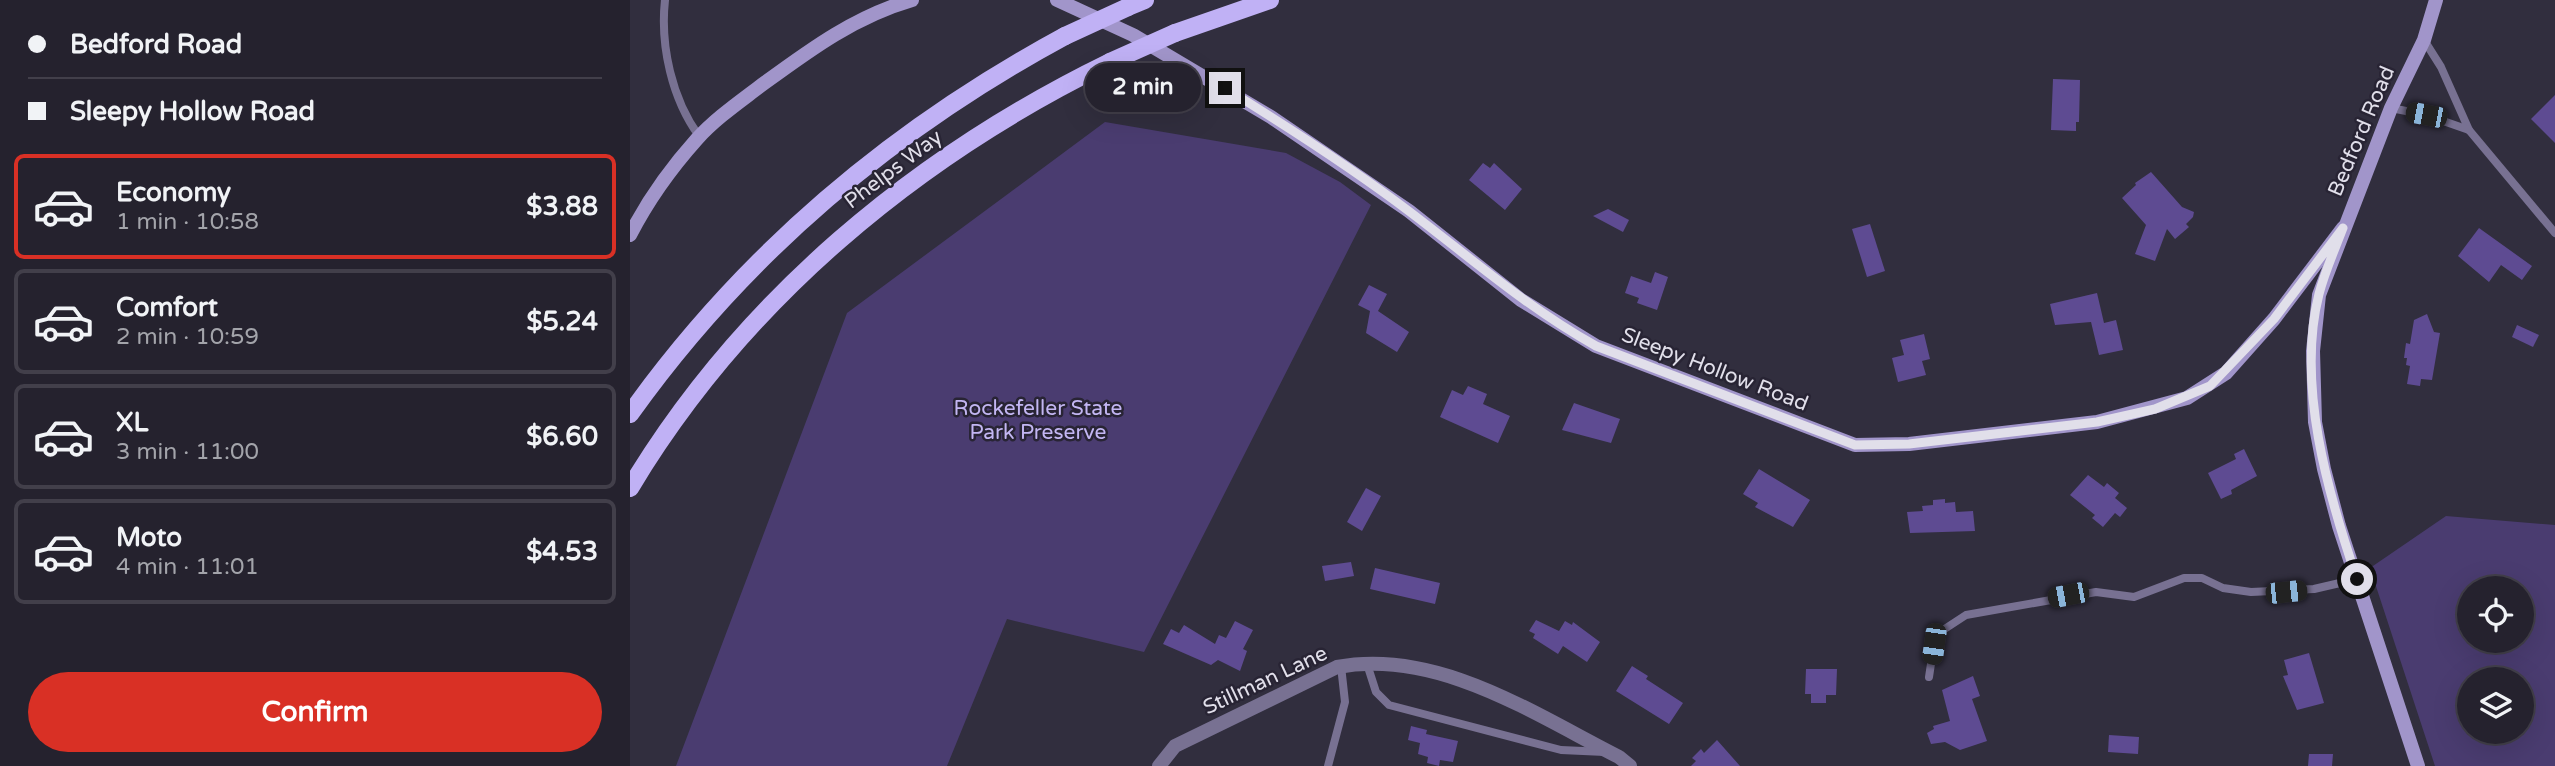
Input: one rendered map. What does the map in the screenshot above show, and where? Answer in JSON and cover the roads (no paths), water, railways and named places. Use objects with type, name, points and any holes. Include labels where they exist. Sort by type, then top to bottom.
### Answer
[{"type":"main road","name":"Phelps Way","points":[[630,488],[679,414],[730,350],[786,289],[845,234],[980,133],[1049,92],[1175,33],[1270,0]]},
{"type":"main road","name":"Phelps Way","points":[[630,414],[672,357],[728,291],[820,202],[935,113],[1065,36],[1136,3]]},
{"type":"street","points":[[630,235],[665,178],[699,136],[742,100],[830,36],[856,22],[912,0]]},
{"type":"street","name":"Sleepy Hollow Road","points":[[1057,0],[1088,12],[1206,76],[1323,150],[1409,211],[1521,300],[1596,346],[1855,445],[1909,444],[2097,422],[2187,398],[2210,386],[2226,373],[2274,319],[2343,228]]},
{"type":"street","name":"Bedford Road","points":[[2418,766],[2336,515],[2315,422],[2313,351],[2319,295],[2391,108],[2424,40],[2436,0]]},
{"type":"street","name":"Stillman Lane","points":[[1159,766],[1175,746],[1341,666],[1366,662],[1445,676],[1493,693],[1630,766]]},
{"type":"lane","points":[[665,0],[664,35],[676,92],[684,116],[699,136]]},
{"type":"lane","points":[[2424,40],[2441,67],[2469,131],[2555,233]]},
{"type":"lane","points":[[2391,108],[2426,115],[2469,131]]},
{"type":"lane","points":[[1929,677],[1934,644],[1940,632],[1966,615],[2087,593],[2134,597],[2184,578],[2202,578],[2223,588],[2250,592],[2314,589],[2357,579]]},
{"type":"lane","points":[[1366,662],[1377,692],[1389,705],[1561,750],[1608,752]]},
{"type":"lane","points":[[1328,766],[1345,702],[1341,666]]},
{"type":"park label","name":"Rockefeller State Park Preserve","points":[[1038,420]]}]
